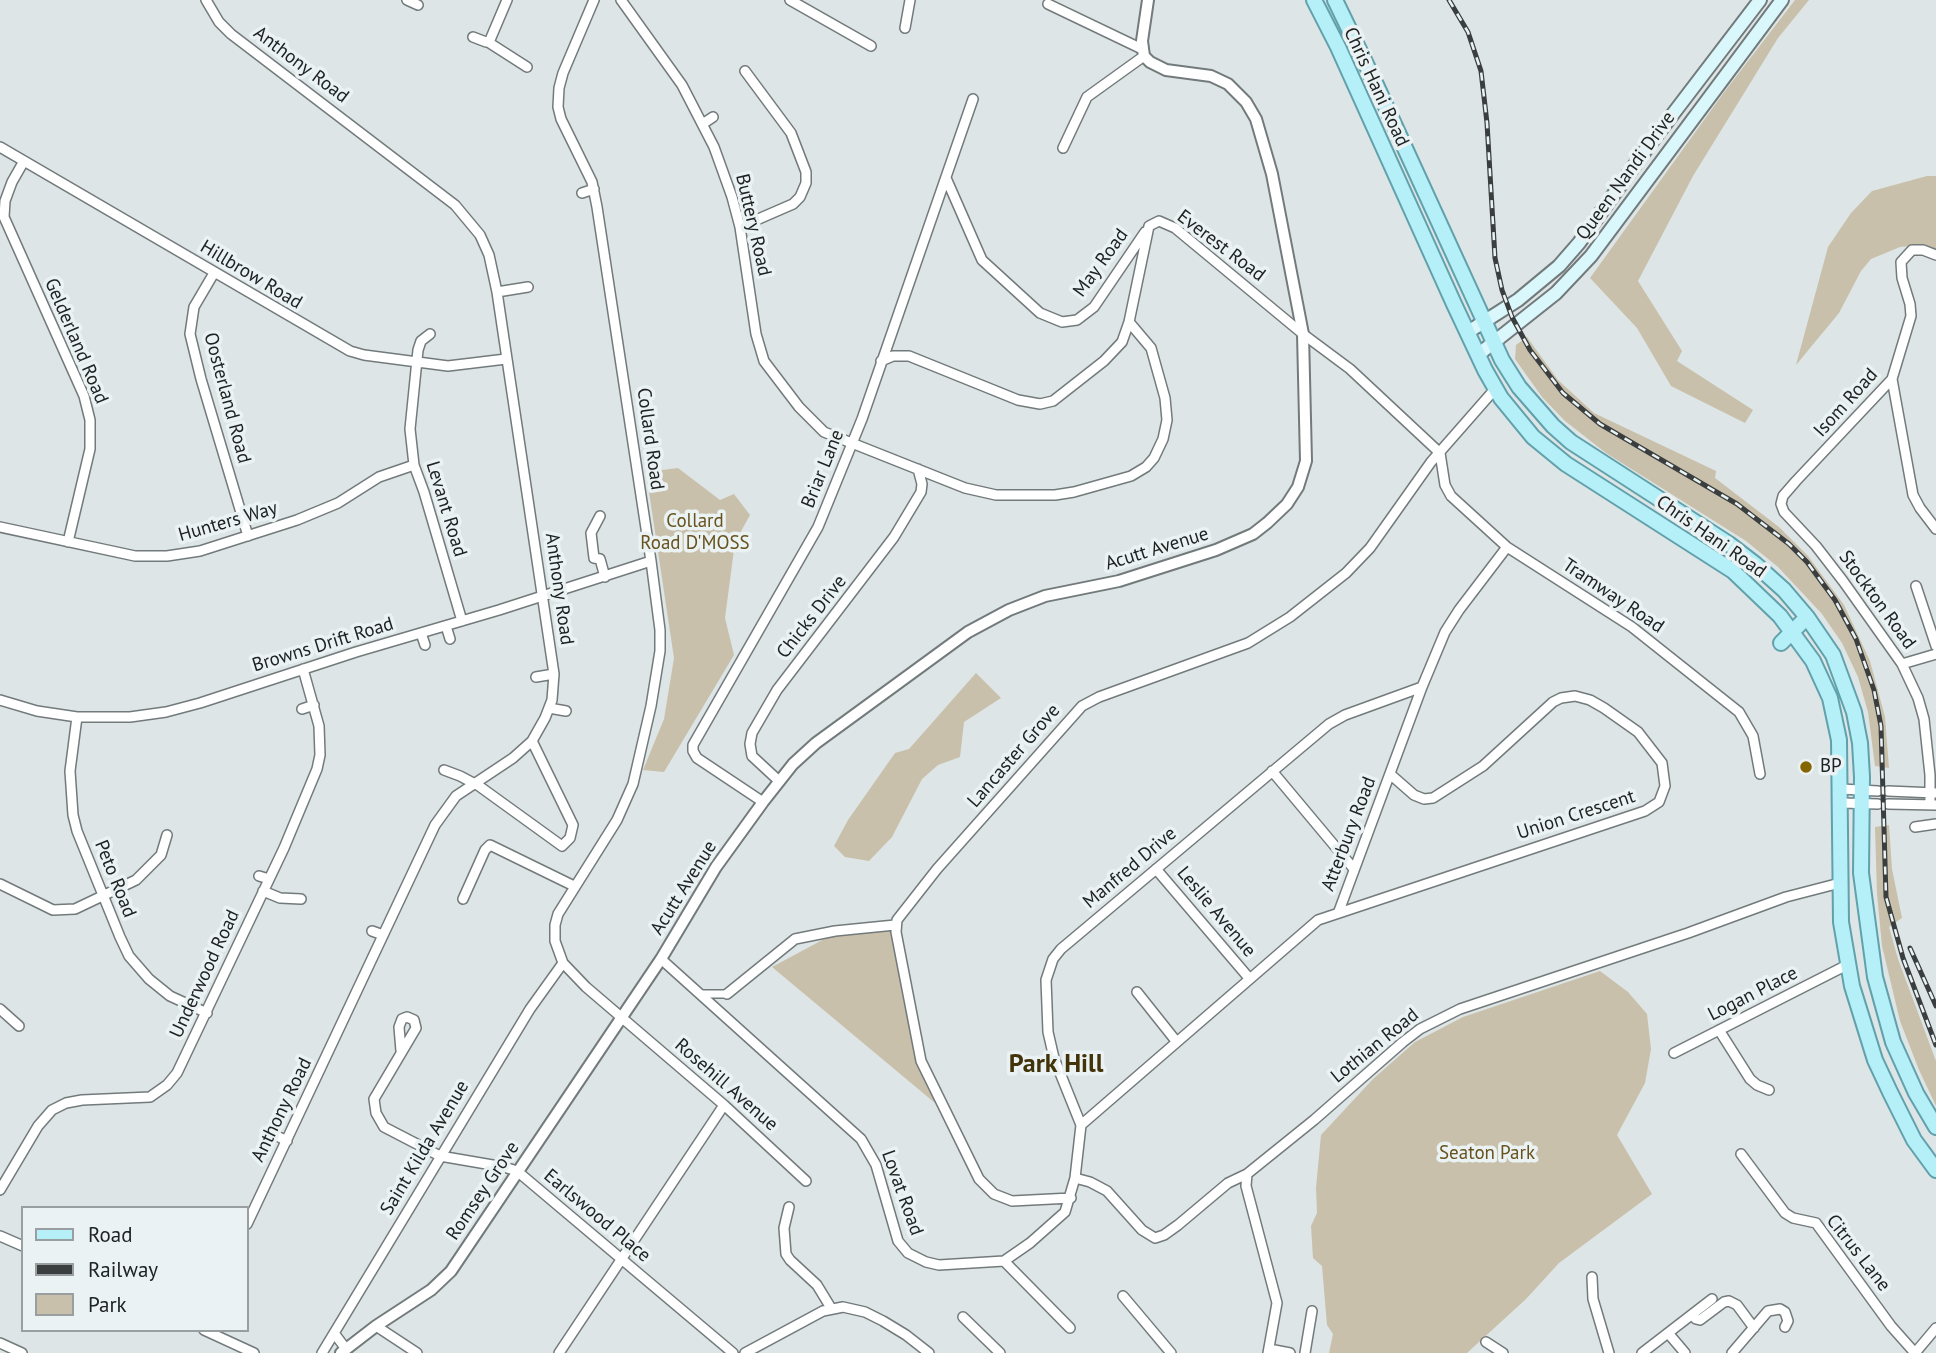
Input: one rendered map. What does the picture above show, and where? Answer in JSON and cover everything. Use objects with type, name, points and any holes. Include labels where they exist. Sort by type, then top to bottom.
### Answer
[{"type":"main road","name":"Chris Hani Road","points":[[1314,0],[1495,389],[1516,417],[1541,444],[1594,483],[1732,571],[1758,593],[1794,633],[1813,661],[1830,698],[1839,740],[1840,883],[1847,965],[1875,1060],[1914,1140],[1936,1170]]},
{"type":"main road","name":"Chris Hani Road","points":[[1335,0],[1502,360],[1519,387],[1553,426],[1591,457],[1729,544],[1755,564],[1784,590],[1807,617],[1833,656],[1854,712],[1860,743],[1861,873],[1875,977],[1894,1042],[1916,1093],[1936,1127]]},
{"type":"main road","name":"Queen Nandi Drive","points":[[1468,332],[1540,284],[1572,251],[1759,0]]},
{"type":"main road","name":"Queen Nandi Drive","points":[[1479,354],[1556,293],[1591,256],[1782,0]]},
{"type":"main road","points":[[1649,516],[1655,510],[1674,509]]},
{"type":"main road","points":[[1782,643],[1807,617]]},
{"type":"street","name":"Anthony Road","points":[[205,0],[219,22],[239,40],[465,214],[480,235],[489,255],[497,292],[554,674],[549,708],[532,741],[513,758],[456,796],[440,816],[248,1222]]},
{"type":"street","points":[[407,0],[418,5]]},
{"type":"street","points":[[488,42],[507,0]]},
{"type":"street","name":"Collard Road","points":[[563,963],[557,949],[555,925],[558,914],[617,820],[633,785],[660,651],[660,630],[651,562],[594,189],[561,119],[558,97],[563,73],[594,0]]},
{"type":"street","name":"Buttery Road","points":[[621,0],[682,85],[704,123],[729,188],[740,227],[756,334],[764,361],[811,421],[824,432],[965,488],[1020,496],[1074,492],[1139,473],[1159,449],[1167,420],[1165,397],[1151,348],[1129,322]]},
{"type":"street","points":[[790,0],[871,46]]},
{"type":"street","points":[[905,28],[910,0]]},
{"type":"street","points":[[1063,148],[1087,97],[1143,52],[1148,0]]},
{"type":"street","points":[[1048,4],[1143,52]]},
{"type":"street","points":[[473,37],[488,42],[527,67]]},
{"type":"street","name":"Acutt Avenue","points":[[621,1016],[661,959],[716,867],[762,802],[793,764],[816,743],[968,632],[1009,610],[1045,596],[1119,581],[1194,558],[1253,534],[1287,504],[1298,487],[1307,461],[1303,334],[1272,173],[1255,118],[1247,102],[1236,90],[1219,79],[1166,70],[1150,62],[1143,52]]},
{"type":"street","points":[[740,227],[793,204],[806,184],[806,172],[790,133],[744,71]]},
{"type":"street","name":"Briar Lane","points":[[762,802],[697,758],[692,748],[813,537],[852,443],[973,99]]},
{"type":"street","points":[[704,123],[713,117]]},
{"type":"street","name":"Hillbrow Road","points":[[0,147],[350,351],[448,366],[506,359]]},
{"type":"street","name":"Gelderland Road","points":[[24,161],[5,201],[4,217],[85,396],[90,420],[89,449],[68,542]]},
{"type":"street","name":"May Road","points":[[946,178],[982,260],[1040,313],[1062,322],[1077,320],[1094,307],[1149,226]]},
{"type":"street","points":[[582,193],[594,189]]},
{"type":"street","name":"Everest Road","points":[[881,361],[893,356],[909,356],[1018,400],[1045,403],[1058,398],[1104,361],[1122,342],[1129,322],[1149,226],[1159,221],[1175,228],[1303,334],[1350,369],[1440,453]]},
{"type":"street","name":"Isom Road","points":[[1784,512],[1781,504],[1783,496],[1892,379],[1911,316],[1901,262],[1912,250],[1923,250],[1936,255]]},
{"type":"street","name":"Oosterland Road","points":[[214,273],[194,307],[190,334],[204,392],[248,536]]},
{"type":"street","points":[[497,292],[528,286]]},
{"type":"street","name":"Levant Road","points":[[430,334],[421,341],[417,362],[410,429],[414,465],[462,621]]},
{"type":"street","points":[[1892,379],[1913,495],[1936,529]]},
{"type":"street","name":"Lancaster Grove","points":[[895,925],[900,914],[937,869],[1082,706],[1109,693],[1236,649],[1290,617],[1364,556],[1440,453],[1495,389]]},
{"type":"street","name":"Tramway Road","points":[[1440,453],[1445,485],[1451,496],[1507,547],[1621,620],[1729,703],[1745,719],[1753,736],[1760,775]]},
{"type":"street","name":"Hunters Way","points":[[0,527],[135,556],[167,556],[200,551],[328,508],[379,477],[414,465]]},
{"type":"street","name":"Chicks Drive","points":[[779,781],[752,756],[752,733],[778,690],[894,537],[921,492],[918,469]]},
{"type":"street","name":"Stockton Road","points":[[1784,512],[1816,546],[1902,664],[1921,706],[1933,804]]},
{"type":"street","points":[[600,516],[591,533],[594,558],[600,559],[605,577]]},
{"type":"street","name":"Atterbury Road","points":[[1081,1125],[1311,924],[1339,911],[1422,687],[1452,620],[1507,547]]},
{"type":"street","name":"Browns Drift Road","points":[[0,700],[37,711],[77,717],[130,718],[166,712],[651,562]]},
{"type":"street","points":[[1916,586],[1936,646]]},
{"type":"street","points":[[446,626],[450,639]]},
{"type":"street","points":[[421,633],[425,645]]},
{"type":"street","points":[[1902,664],[1936,654]]},
{"type":"street","name":"Underwood Road","points":[[0,1190],[38,1126],[51,1110],[59,1105],[82,1100],[143,1098],[159,1092],[177,1073],[269,879],[317,769],[320,737],[303,669]]},
{"type":"street","points":[[536,677],[554,674]]},
{"type":"street","name":"Manfred Drive","points":[[1071,1198],[1081,1125],[1049,1042],[1046,1004],[1049,967],[1061,950],[1338,718],[1422,687]]},
{"type":"street","name":"Union Crescent","points":[[1339,911],[1645,811],[1659,802],[1665,786],[1662,763],[1638,732],[1590,700],[1575,696],[1553,702],[1483,766],[1433,798],[1424,799],[1414,795],[1390,774]]},
{"type":"street","points":[[302,709],[314,705]]},
{"type":"street","points":[[549,708],[566,711]]},
{"type":"street","name":"Peto Road","points":[[77,717],[71,771],[73,815],[120,937],[139,970],[170,996],[207,1013]]},
{"type":"street","points":[[444,770],[473,783],[558,845],[564,845],[573,833],[573,825],[532,741]]},
{"type":"street","points":[[1272,771],[1354,869]]},
{"type":"street","points":[[1841,796],[1862,797],[1883,791],[1933,792]]},
{"type":"street","points":[[1862,797],[1878,804]]},
{"type":"street","points":[[1888,804],[1933,804]]},
{"type":"street","points":[[1914,827],[1936,824]]},
{"type":"street","points":[[0,884],[53,910],[75,909],[122,889],[142,875],[161,855],[167,835]]},
{"type":"street","points":[[463,900],[489,845],[574,887]]},
{"type":"street","name":"Leslie Avenue","points":[[1156,869],[1249,978]]},
{"type":"street","points":[[259,876],[269,879]]},
{"type":"street","name":"Lothian Road","points":[[1247,1174],[1402,1042],[1444,1016],[1701,929],[1786,897],[1840,883]]},
{"type":"street","points":[[263,891],[280,898],[301,899]]},
{"type":"street","points":[[700,994],[727,993],[795,939],[835,931],[895,925],[921,1061],[979,1179],[994,1194],[1012,1201],[1071,1198],[1065,1212],[1030,1244],[1004,1261],[1070,1328]]},
{"type":"street","points":[[372,931],[383,935]]},
{"type":"street","name":"Lovat Road","points":[[661,959],[861,1139],[876,1165],[898,1241],[908,1254],[939,1265],[1004,1261]]},
{"type":"street","points":[[563,963],[621,1016]]},
{"type":"street","name":"Saint Kilda Avenue","points":[[322,1353],[530,1009],[563,963]]},
{"type":"street","name":"Logan Place","points":[[1674,1053],[1847,965]]},
{"type":"street","points":[[1136,992],[1176,1041]]},
{"type":"street","points":[[0,1009],[19,1026]]},
{"type":"street","name":"Rosehill Avenue","points":[[621,1016],[724,1105],[806,1181]]},
{"type":"street","name":"Romsey Grove","points":[[344,1351],[376,1325],[442,1280],[621,1016]]},
{"type":"street","points":[[1719,1030],[1750,1079],[1769,1090]]},
{"type":"street","name":"Earlswood Place","points":[[401,1051],[373,1099],[376,1113],[384,1128],[440,1156],[517,1171],[733,1353]]},
{"type":"street","points":[[559,1353],[724,1105]]},
{"type":"street","points":[[275,1135],[287,1141]]},
{"type":"street","name":"Citrus Lane","points":[[1741,1154],[1785,1213],[1793,1218],[1816,1223],[1891,1326],[1915,1353]]},
{"type":"street","points":[[1075,1178],[1107,1191],[1142,1230],[1155,1238],[1178,1225],[1228,1183],[1247,1174]]},
{"type":"street","points":[[1247,1174],[1246,1186],[1277,1303],[1269,1351],[1290,1353]]},
{"type":"street","points":[[789,1207],[784,1228],[786,1254],[817,1285],[831,1308]]},
{"type":"street","points":[[0,1236],[21,1245]]},
{"type":"street","points":[[1592,1277],[1593,1299],[1609,1353]]},
{"type":"street","points":[[1123,1296],[1171,1353]]},
{"type":"street","points":[[1642,1353],[1712,1299]]},
{"type":"street","points":[[1692,1315],[1700,1320],[1729,1301],[1737,1305],[1754,1328]]},
{"type":"street","points":[[745,1353],[831,1308],[854,1308],[883,1321],[929,1353]]},
{"type":"street","points":[[1732,1353],[1764,1315],[1775,1309],[1782,1310],[1787,1315],[1785,1327]]},
{"type":"street","points":[[1305,1353],[1312,1311]]},
{"type":"street","points":[[963,1317],[1000,1353]]},
{"type":"street","points":[[376,1325],[416,1353]]},
{"type":"street","points":[[1915,1353],[1936,1328]]},
{"type":"street","points":[[208,1332],[254,1353]]},
{"type":"street","points":[[334,1333],[344,1351]]},
{"type":"street","points":[[1668,1333],[1685,1353]]},
{"type":"street","points":[[1486,1342],[1503,1353]]},
{"type":"street","points":[[0,1343],[22,1353]]},
{"type":"green space","points":[[1795,0],[1809,0],[1778,38],[1693,176],[1638,281],[1682,351],[1677,361],[1753,410],[1745,423],[1671,386],[1637,328],[1590,278],[1725,91]]},
{"type":"green space","points":[[1936,176],[1936,250],[1921,245],[1900,247],[1871,259],[1861,271],[1839,313],[1796,365],[1828,247],[1851,213],[1872,191]]},
{"type":"green space","points":[[1527,337],[1558,380],[1594,413],[1716,471],[1715,478],[1779,527],[1808,556],[1844,605],[1870,661],[1885,717],[1889,768],[1875,766],[1868,712],[1858,677],[1842,643],[1822,614],[1778,567],[1746,541],[1606,453],[1565,421],[1542,397],[1515,359],[1516,345]]},
{"type":"green space","name":"Collard Road D'MOSS","points":[[678,468],[720,500],[734,494],[750,515],[735,542],[725,618],[734,655],[664,772],[643,770],[664,719],[674,658],[646,472]]},
{"type":"green space","points":[[976,673],[1001,698],[964,722],[960,757],[938,765],[922,779],[892,837],[869,861],[845,857],[834,846],[848,820],[895,753],[909,749]]},
{"type":"green space","points":[[1889,825],[1892,869],[1902,918],[1889,927],[1936,1061],[1936,1106],[1900,1021],[1882,946],[1875,827]]},
{"type":"green space","points":[[890,929],[916,1052],[935,1103],[772,967],[828,937]]},
{"type":"green space","name":"Seaton Park","points":[[1600,971],[1628,992],[1647,1014],[1651,1049],[1645,1083],[1617,1135],[1652,1194],[1559,1263],[1526,1299],[1467,1353],[1329,1353],[1333,1334],[1327,1325],[1322,1266],[1313,1258],[1311,1226],[1317,1213],[1316,1188],[1321,1135],[1373,1079],[1415,1042],[1463,1017]]},
{"type":"railway","points":[[1449,0],[1468,32],[1481,71],[1487,123],[1495,258],[1502,290],[1512,317],[1530,350],[1563,393],[1600,424],[1737,504],[1789,544],[1807,562],[1835,600],[1856,639],[1874,690],[1881,726],[1886,897],[1903,958],[1936,1045]]},
{"type":"railway","points":[[1910,948],[1936,1006]]},
{"type":"place","name":"BP","points":[[1806,767]]},
{"type":"district","name":"Park Hill","points":[[1056,1065]]}]
